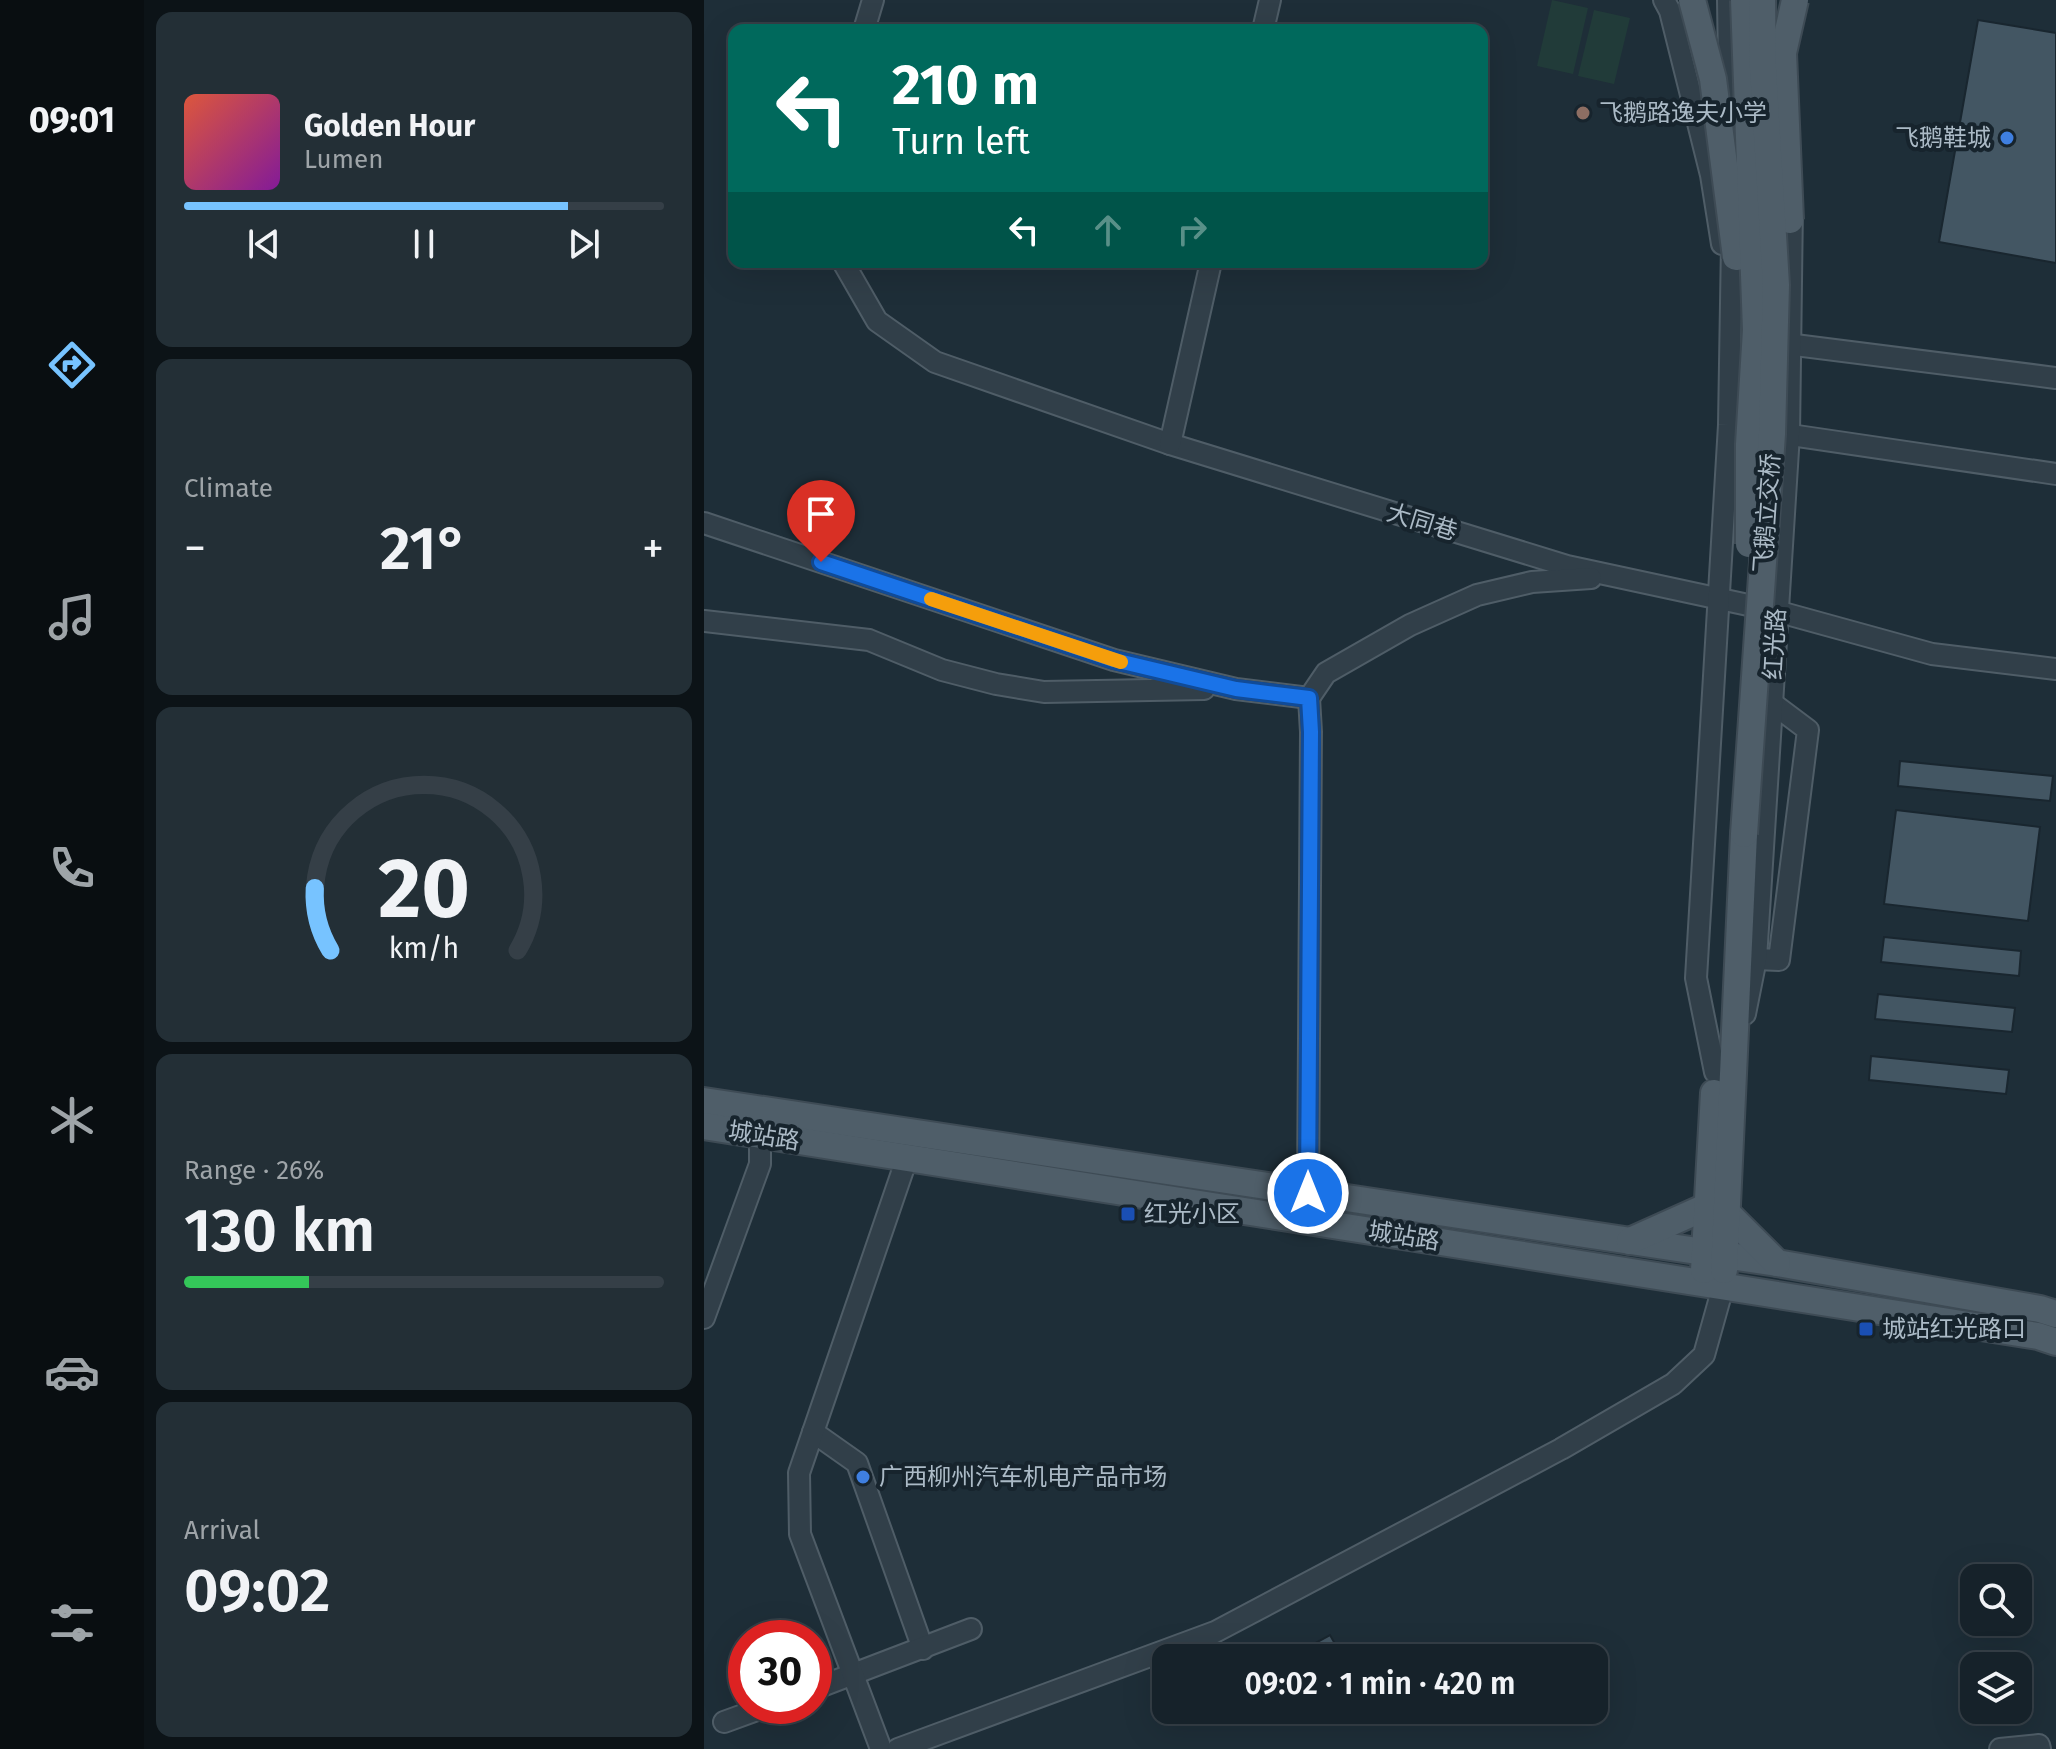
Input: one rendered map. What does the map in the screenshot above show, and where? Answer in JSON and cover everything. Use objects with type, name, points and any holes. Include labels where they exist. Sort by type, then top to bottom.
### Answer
[{"type":"main road","points":[[1692,0],[1713,79],[1733,221],[1770,437]]},
{"type":"main road","name":"飞鹅立交桥","points":[[1744,0],[1756,330],[1770,437]]},
{"type":"main road","name":"飞鹅立交桥","points":[[1724,1073],[1736,834],[1770,437],[1776,285],[1762,0]]},
{"type":"main road","points":[[1770,437],[1788,327],[1789,175],[1783,53],[1795,0]]},
{"type":"main road","name":"红光路","points":[[1713,1285],[1724,1073]]},
{"type":"main road","name":"城站路","points":[[704,1101],[1777,1263],[2056,1314]]},
{"type":"main road","name":"城站路","points":[[704,1126],[2038,1336],[2056,1342]]},
{"type":"main road","points":[[1629,1241],[1717,1209],[1777,1263]]},
{"type":"street","points":[[866,24],[873,0]]},
{"type":"street","points":[[1264,24],[1270,0]]},
{"type":"street","points":[[1664,0],[1670,11],[1711,175],[1733,313]]},
{"type":"street","name":"红光路","points":[[1724,1073],[1696,978],[1720,598],[1733,313],[1728,0]]},
{"type":"street","name":"红光路","points":[[1724,1073],[1756,959],[1772,703],[1776,611],[1770,437],[1790,344],[1793,164],[1782,0]]},
{"type":"street","points":[[1783,25],[1807,0]]},
{"type":"street","points":[[1730,162],[1793,164]]},
{"type":"street","name":"大同巷","points":[[846,268],[877,321],[935,362],[1170,444],[1567,566],[1776,611],[1932,654],[2056,669]]},
{"type":"street","points":[[1170,444],[1210,268]]},
{"type":"street","points":[[1732,337],[2056,378]]},
{"type":"street","points":[[1729,425],[1770,437],[2056,474]]},
{"type":"street","points":[[704,523],[1114,660],[1236,689],[1309,698]]},
{"type":"street","points":[[1308,1193],[1309,698],[1326,673],[1410,625],[1477,595],[1532,582],[1619,577]]},
{"type":"street","points":[[704,621],[869,640],[942,670],[1044,692],[1236,689]]},
{"type":"street","points":[[1756,959],[1779,960],[1808,730],[1772,703]]},
{"type":"street","points":[[704,1318],[760,1164],[760,1135]]},
{"type":"street","points":[[881,1749],[800,1534],[799,1473],[907,1158]]},
{"type":"street","points":[[898,1749],[1215,1632],[1561,1449],[1673,1384],[1704,1355],[1713,1285]]},
{"type":"street","points":[[813,1432],[857,1463],[923,1649]]},
{"type":"street","points":[[832,1683],[971,1629]]},
{"type":"street","points":[[724,1722],[728,1721]]},
{"type":"street","points":[[2000,1749],[2039,1745],[2040,1749]]},
{"type":"green space","points":[[1552,0],[1588,8],[1573,74],[1537,66]]},
{"type":"green space","points":[[1594,10],[1630,18],[1614,84],[1578,76]]},
{"type":"building","name":"飞鹅鞋城","points":[[1978,20],[2056,33],[2056,263],[1939,242]]},
{"type":"building","points":[[1900,761],[2053,776],[2050,801],[1898,786]]},
{"type":"building","points":[[1896,810],[2040,827],[2028,921],[1884,904]]},
{"type":"building","points":[[1884,937],[2021,951],[2019,976],[1881,962]]},
{"type":"building","points":[[1878,994],[2015,1008],[2012,1032],[1875,1019]]},
{"type":"building","points":[[1871,1056],[2009,1070],[2006,1094],[1869,1080]]},
{"type":"building","points":[[1330,1635],[1335,1644],[1314,1644]]},
{"type":"slow traffic","points":[[931,599],[1121,662]]},
{"type":"place","name":"飞鹅路逸夫小学","points":[[1583,113]]},
{"type":"place","name":"飞鹅鞋城","points":[[2007,138]]},
{"type":"place","name":"红光小区","points":[[1128,1214]]},
{"type":"place","name":"城站红光路口","points":[[1866,1329]]},
{"type":"place","name":"广西柳州汽车机电产品市场","points":[[863,1477]]},
{"type":"route","points":[[821,562],[1114,660],[1236,689],[1309,698],[1308,1193]]}]
